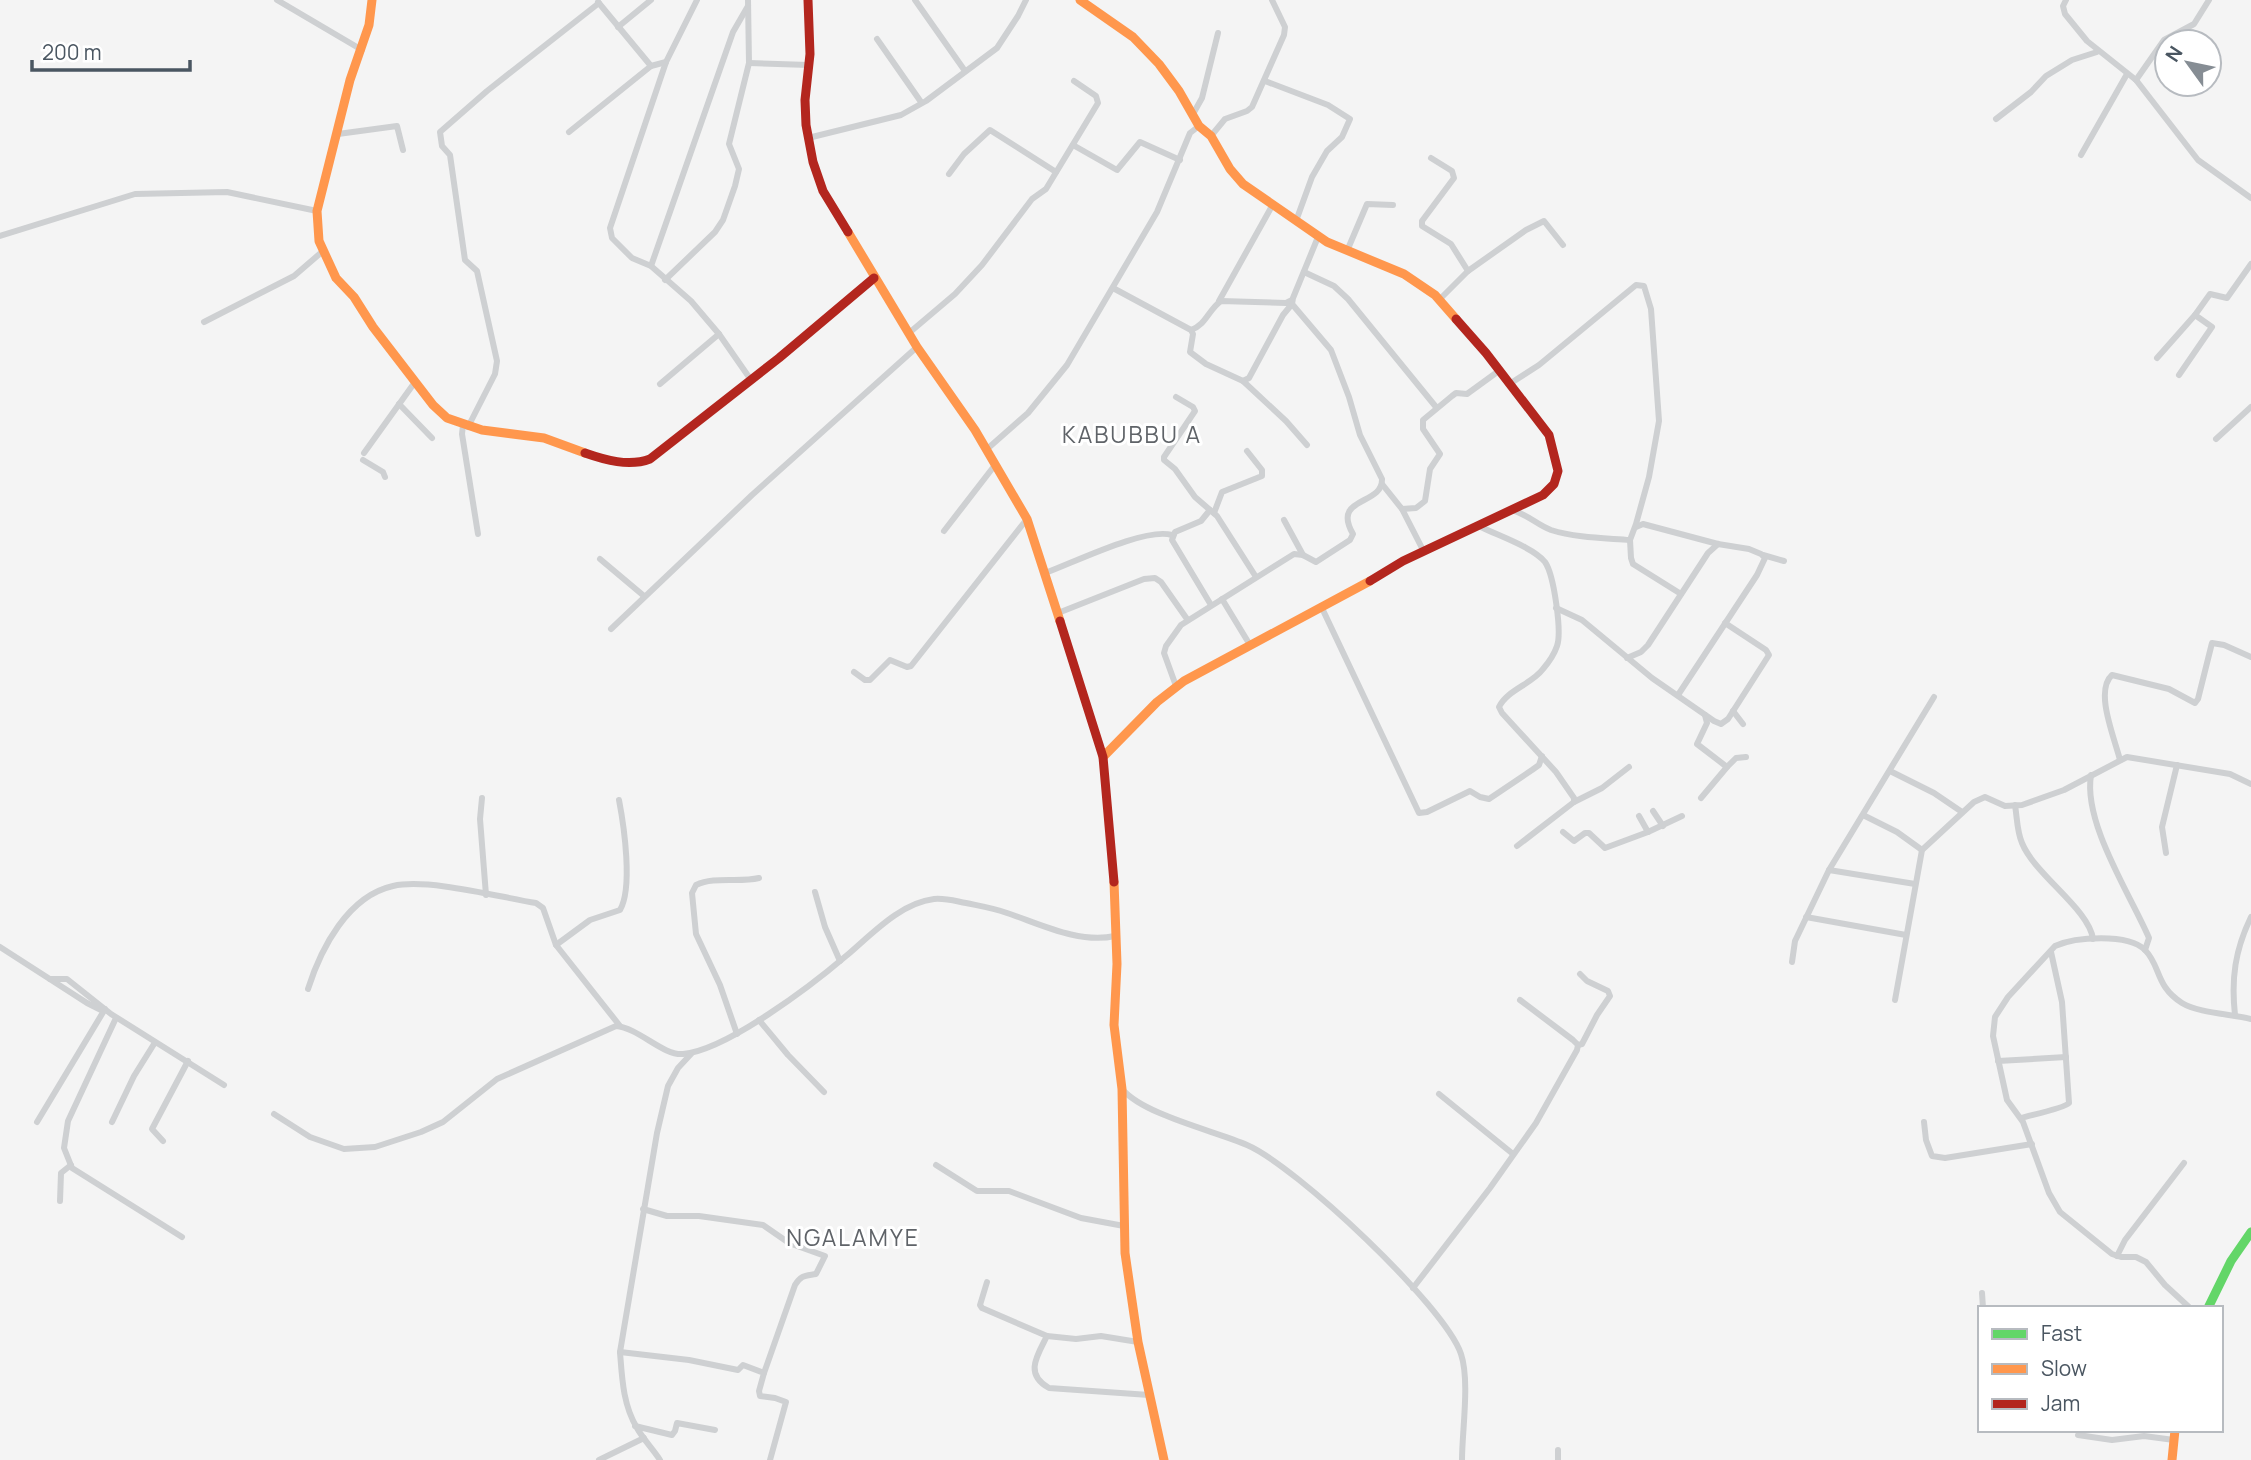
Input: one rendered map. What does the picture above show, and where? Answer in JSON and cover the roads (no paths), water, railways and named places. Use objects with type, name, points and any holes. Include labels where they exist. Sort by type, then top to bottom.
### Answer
[{"type":"street","points":[[277,0],[362,50]]},
{"type":"street","points":[[372,0],[369,25],[350,80],[338,134],[321,189],[317,211],[319,241],[336,278],[354,298],[433,405],[447,418],[466,426],[544,438],[602,459],[642,462],[751,380],[874,278]]},
{"type":"street","points":[[618,27],[651,0]]},
{"type":"street","points":[[697,0],[666,62],[610,228],[612,238],[632,258],[650,266],[691,301],[719,334],[751,380]]},
{"type":"street","points":[[808,0],[809,65],[805,112],[808,138],[828,204],[917,347],[975,430],[1027,519],[1103,757],[1112,836],[1117,978],[1115,1025],[1122,1090],[1126,1273],[1164,1460]]},
{"type":"street","points":[[915,0],[965,71]]},
{"type":"street","points":[[808,138],[901,115],[926,101],[999,46],[1026,0]]},
{"type":"street","points":[[1080,0],[1133,37],[1170,77],[1199,126],[1211,136],[1236,178],[1318,237],[1428,288],[1500,369],[1549,435],[1558,471],[1549,491],[1403,561],[1357,589],[1176,686],[1103,757]]},
{"type":"street","points":[[1211,136],[1225,119],[1252,107],[1265,81],[1285,27],[1272,0]]},
{"type":"street","points":[[2066,0],[2063,6],[2065,14],[2097,51],[2136,80],[2198,160],[2251,198]]},
{"type":"street","points":[[2136,80],[2164,40],[2194,24],[2209,0]]},
{"type":"street","points":[[478,534],[462,434],[495,374],[497,361],[477,271],[465,260],[450,155],[442,146],[440,132],[598,2],[651,66]]},
{"type":"street","points":[[650,266],[733,32],[748,3]]},
{"type":"street","points":[[665,280],[715,232],[723,220],[738,169],[729,144],[749,63],[748,3]]},
{"type":"street","points":[[1193,114],[1204,91],[1218,33]]},
{"type":"street","points":[[877,39],[921,102]]},
{"type":"street","points":[[1996,119],[2031,92],[2046,76],[2071,60],[2097,51]]},
{"type":"street","points":[[569,132],[651,66],[666,62]]},
{"type":"street","points":[[749,63],[809,65]]},
{"type":"street","points":[[2081,155],[2127,74]]},
{"type":"street","points":[[909,333],[955,295],[982,265],[1032,199],[1046,189],[1098,103],[1098,98],[1074,81]]},
{"type":"street","points":[[1265,81],[1328,105],[1350,119],[1342,137],[1327,150],[1312,177],[1296,221]]},
{"type":"street","points":[[986,450],[1028,413],[1067,365],[1157,212],[1192,130],[1199,126]]},
{"type":"street","points":[[338,134],[397,127],[403,150]]},
{"type":"street","points":[[948,174],[964,154],[990,130],[1056,172]]},
{"type":"street","points":[[1073,145],[1117,170],[1140,142],[1180,160]]},
{"type":"street","points":[[1431,158],[1452,171],[1454,178],[1422,221],[1422,226],[1451,244],[1468,271]]},
{"type":"street","points":[[0,236],[135,194],[228,192],[317,211]]},
{"type":"street","points":[[1347,251],[1367,204],[1392,205]]},
{"type":"street","points":[[1272,206],[1219,301],[1192,334],[1190,349],[1194,356],[1243,382],[1286,421],[1307,445]]},
{"type":"street","points":[[1439,300],[1468,271],[1544,221],[1563,245]]},
{"type":"street","points":[[1243,382],[1249,378],[1289,304],[1318,237]]},
{"type":"street","points":[[204,322],[294,276],[323,251]]},
{"type":"street","points":[[2157,358],[2210,294],[2227,298],[2251,264]]},
{"type":"street","points":[[1304,272],[1334,286],[1349,299],[1436,407]]},
{"type":"street","points":[[1511,383],[1539,365],[1636,285],[1644,286],[1651,309],[1659,421],[1648,477],[1630,540],[1630,558],[1633,564],[1681,594]]},
{"type":"street","points":[[1113,288],[1192,334]]},
{"type":"street","points":[[1176,686],[1164,653],[1166,646],[1187,620],[1294,554],[1303,555],[1315,562],[1350,540],[1353,534],[1346,522],[1347,513],[1379,490],[1382,484],[1360,435],[1331,350],[1289,304],[1219,301]]},
{"type":"street","points":[[2179,375],[2212,327],[2195,315]]},
{"type":"street","points":[[660,384],[719,334]]},
{"type":"street","points":[[611,629],[891,368],[917,347]]},
{"type":"street","points":[[1402,509],[1416,508],[1425,501],[1430,469],[1440,454],[1423,429],[1422,423],[1436,407],[1456,393],[1467,394],[1500,369]]},
{"type":"street","points":[[385,477],[383,472],[364,456],[415,382]]},
{"type":"street","points":[[1176,397],[1195,411],[1164,459],[1175,469],[1195,497],[1212,511],[1256,578]]},
{"type":"street","points":[[399,404],[432,438]]},
{"type":"street","points":[[2216,439],[2251,407]]},
{"type":"street","points":[[1045,573],[1135,537],[1162,533],[1172,535],[1200,521],[1212,511],[1222,492],[1262,476],[1262,470],[1247,451]]},
{"type":"street","points":[[944,531],[995,466]]},
{"type":"street","points":[[1382,484],[1402,509],[1424,552]]},
{"type":"street","points":[[1511,510],[1520,512],[1550,529],[1630,540]]},
{"type":"street","points":[[853,672],[865,680],[874,677],[890,660],[911,666],[1027,519]]},
{"type":"street","points":[[1284,520],[1303,555]]},
{"type":"street","points":[[1635,527],[1643,524],[1784,561]]},
{"type":"street","points":[[1479,526],[1543,560],[1548,571],[1556,608],[1558,645],[1535,678],[1504,699],[1499,707],[1566,786],[1574,802]]},
{"type":"street","points":[[1172,535],[1176,548],[1211,605]]},
{"type":"street","points":[[1627,658],[1641,652],[1648,645],[1713,547],[1718,544]]},
{"type":"street","points":[[1678,695],[1763,564],[1763,555]]},
{"type":"street","points":[[600,559],[645,596]]},
{"type":"street","points":[[1058,613],[1144,579],[1155,578],[1161,582],[1187,620]]},
{"type":"street","points":[[1222,599],[1250,645]]},
{"type":"street","points":[[1321,606],[1420,814],[1470,790],[1489,799],[1539,765],[1542,756]]},
{"type":"street","points":[[1556,608],[1582,620],[1627,658],[1721,724],[1733,711],[1769,653],[1725,623]]},
{"type":"street","points":[[2120,760],[2106,709],[2105,687],[2112,675],[2169,689],[2194,703],[2199,699],[2212,643],[2224,645],[2251,657]]},
{"type":"street","points":[[1792,962],[1795,941],[1829,870],[1934,697]]},
{"type":"street","points":[[1733,711],[1743,724]]},
{"type":"street","points":[[1705,715],[1707,723],[1697,744],[1727,766]]},
{"type":"street","points":[[1701,798],[1727,766],[1737,758],[1746,757]]},
{"type":"street","points":[[1895,1000],[1922,850],[1974,802],[1985,797],[2005,806],[2022,805],[2064,790],[2120,760],[2132,757],[2230,774],[2251,784]]},
{"type":"street","points":[[2166,853],[2162,827],[2177,765]]},
{"type":"street","points":[[1517,846],[1574,802],[1602,788],[1629,766]]},
{"type":"street","points":[[1890,771],[1934,793],[1962,812]]},
{"type":"street","points":[[2091,775],[2089,794],[2102,837],[2149,938],[2145,950]]},
{"type":"street","points":[[482,798],[480,820],[486,895]]},
{"type":"street","points":[[556,945],[590,920],[620,910],[625,901],[625,837],[619,800]]},
{"type":"street","points":[[2015,805],[2022,844],[2085,920],[2092,930],[2093,939]]},
{"type":"street","points":[[1653,811],[1663,825]]},
{"type":"street","points":[[1863,815],[1897,832],[1922,850]]},
{"type":"street","points":[[1639,816],[1648,832]]},
{"type":"street","points":[[1563,832],[1574,841],[1589,833],[1605,848],[1682,816]]},
{"type":"street","points":[[1829,870],[1915,884]]},
{"type":"street","points":[[737,1034],[720,985],[696,934],[692,893],[696,885],[702,882],[745,882],[759,878]]},
{"type":"street","points":[[308,989],[319,960],[349,913],[363,899],[391,886],[404,884],[453,888],[536,903],[543,908],[556,945],[620,1026],[673,1054],[692,1052],[737,1034],[840,961],[906,909],[934,899],[951,898],[985,906],[1089,937],[1115,936]]},
{"type":"street","points":[[815,892],[832,947],[840,961]]},
{"type":"street","points":[[1806,917],[1906,935]]},
{"type":"street","points":[[2235,1015],[2232,982],[2234,965],[2251,917]]},
{"type":"street","points":[[2188,1306],[2146,1262],[2132,1256],[2117,1256],[2060,1212],[2049,1193],[2021,1118],[2007,1100],[1993,1036],[1995,1017],[2008,997],[2055,946],[2093,939],[2128,942],[2145,950],[2162,984],[2181,1002],[2195,1008],[2251,1019]]},
{"type":"street","points":[[0,947],[87,1003],[101,1010],[105,1009],[188,1060],[224,1085]]},
{"type":"street","points":[[2021,1118],[2068,1106],[2062,1002],[2051,953]]},
{"type":"street","points":[[1412,1288],[1490,1188],[1548,1105],[1566,1074],[1578,1045],[1582,1044],[1610,996],[1608,991],[1587,981],[1580,974]]},
{"type":"street","points":[[1520,1000],[1578,1045]]},
{"type":"street","points":[[37,1122],[105,1009]]},
{"type":"street","points":[[117,1018],[68,1121],[64,1148],[71,1165],[182,1237]]},
{"type":"street","points":[[759,1020],[824,1093]]},
{"type":"street","points":[[274,1114],[310,1137],[344,1149],[375,1147],[443,1122],[497,1079],[611,1027],[620,1026]]},
{"type":"street","points":[[112,1122],[153,1044]]},
{"type":"street","points":[[660,1460],[635,1426],[625,1398],[620,1352],[643,1209],[668,1086],[678,1068],[692,1052]]},
{"type":"street","points":[[673,1054],[678,1068]]},
{"type":"street","points":[[1998,1061],[2066,1057]]},
{"type":"street","points":[[163,1141],[152,1129],[188,1060]]},
{"type":"street","points":[[1122,1090],[1148,1108],[1268,1155],[1300,1179],[1379,1253],[1441,1319],[1462,1355],[1465,1371],[1462,1460]]},
{"type":"street","points":[[1439,1094],[1513,1154]]},
{"type":"street","points":[[1924,1122],[1931,1156],[1945,1158],[2032,1144]]},
{"type":"street","points":[[2117,1256],[2125,1240],[2184,1163]]},
{"type":"street","points":[[60,1201],[61,1172],[71,1165]]},
{"type":"street","points":[[936,1165],[977,1191],[1009,1191],[1081,1218],[1124,1226]]},
{"type":"street","points":[[643,1209],[667,1216],[699,1216],[763,1225],[789,1243],[825,1256],[816,1274],[804,1275],[795,1285],[759,1391],[760,1396],[786,1402],[770,1460]]},
{"type":"street","points":[[2209,1306],[2231,1261],[2251,1231]]},
{"type":"street","points":[[987,1282],[982,1308],[1036,1333],[1076,1339],[1101,1336],[1138,1342]]},
{"type":"street","points":[[1982,1293],[1983,1306]]},
{"type":"street","points":[[1047,1336],[1034,1367],[1040,1383],[1049,1388],[1149,1395]]},
{"type":"street","points":[[620,1352],[690,1360],[738,1370],[743,1365],[764,1373]]},
{"type":"street","points":[[635,1426],[672,1435],[676,1431],[677,1423],[715,1430]]},
{"type":"street","points":[[2078,1435],[2112,1440],[2175,1435],[2172,1460]]},
{"type":"street","points":[[599,1460],[644,1438]]},
{"type":"street","points":[[1558,1450],[1558,1460]]},
{"type":"district","name":"KABUBBU A","points":[[1132,435]]},
{"type":"district","name":"NGALAMYE","points":[[853,1238]]}]
